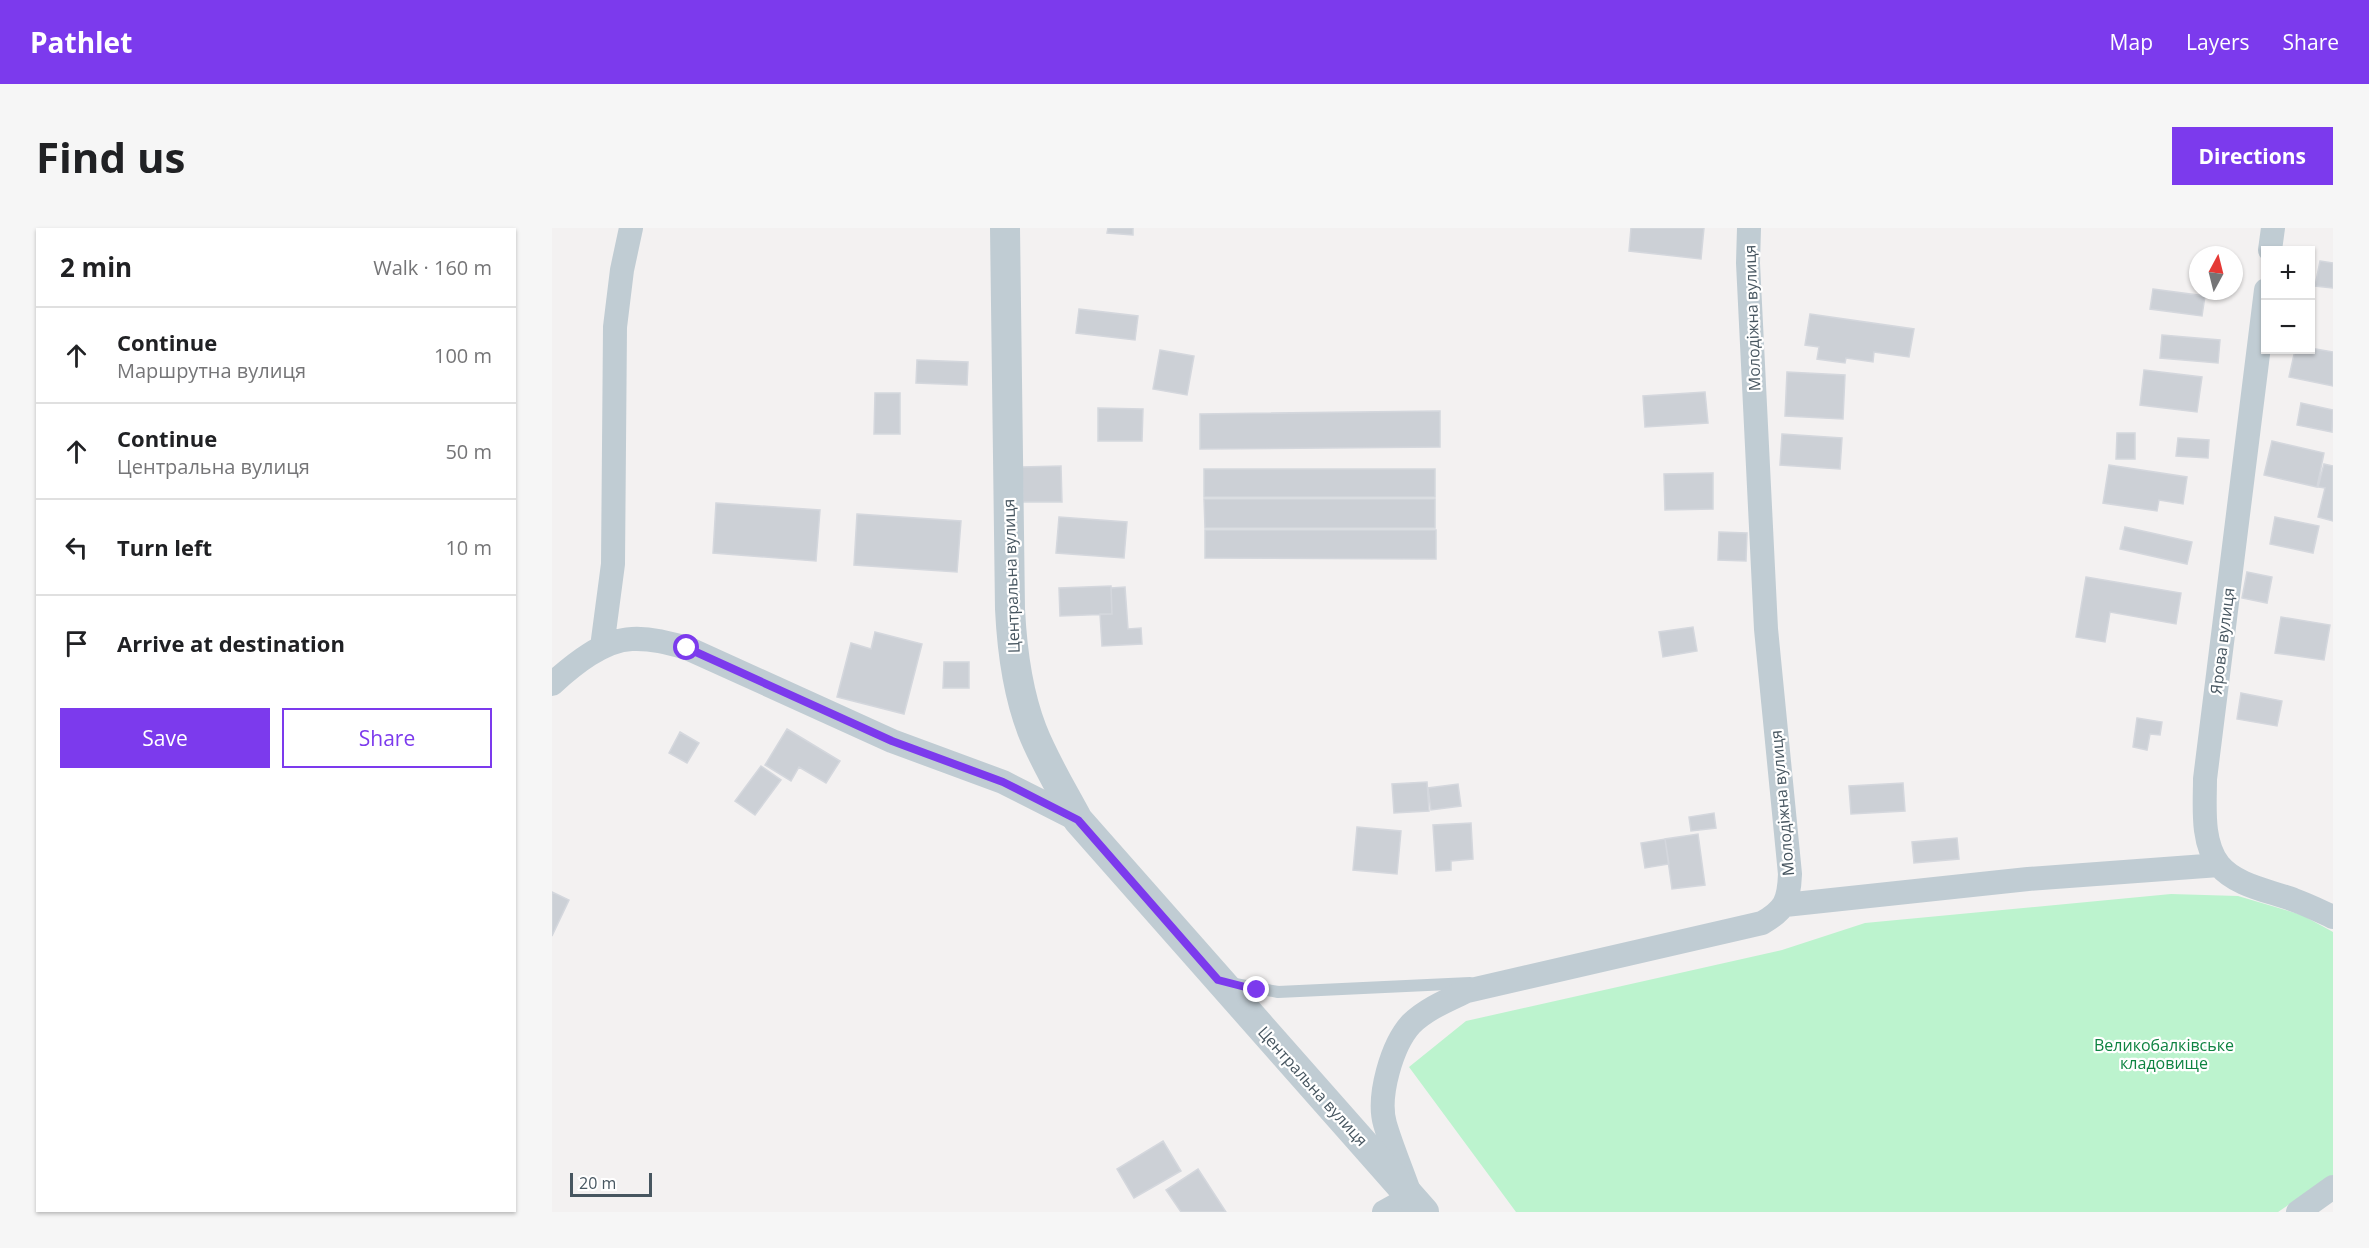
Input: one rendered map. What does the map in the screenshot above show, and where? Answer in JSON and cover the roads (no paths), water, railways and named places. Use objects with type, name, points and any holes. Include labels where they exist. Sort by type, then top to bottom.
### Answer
[{"type":"street","points":[[602,647],[613,564],[615,327],[622,270],[631,228]]},
{"type":"street","name":"Центральна вулиця","points":[[1005,228],[1012,652],[1031,728],[1044,758],[1078,820],[1418,1205]]},
{"type":"street","name":"Молодіжна вулиця","points":[[1749,228],[1748,263],[1766,629],[1790,874],[1790,890],[1785,904]]},
{"type":"street","points":[[2271,246],[2273,228]]},
{"type":"street","name":"Ярова вулиця","points":[[2219,865],[2208,841],[2205,779],[2264,300]]},
{"type":"street","points":[[552,684],[565,672],[602,647],[630,639],[657,640],[687,648],[892,741],[1003,782],[1078,820]]},
{"type":"street","points":[[1384,1212],[1418,1205],[1384,1121],[1384,1095],[1388,1072],[1398,1046],[1412,1024],[1437,1005],[1467,991],[1762,923],[1776,915],[1785,904],[2028,879],[2219,865],[2236,878],[2261,890],[2295,900],[2333,917]]},
{"type":"street","points":[[2298,1212],[2333,1187]]},
{"type":"lane","points":[[1218,980],[1257,990],[1278,992],[1501,982]]},
{"type":"park label","name":"Великобалківське кладовище","points":[[2164,1054]]}]
